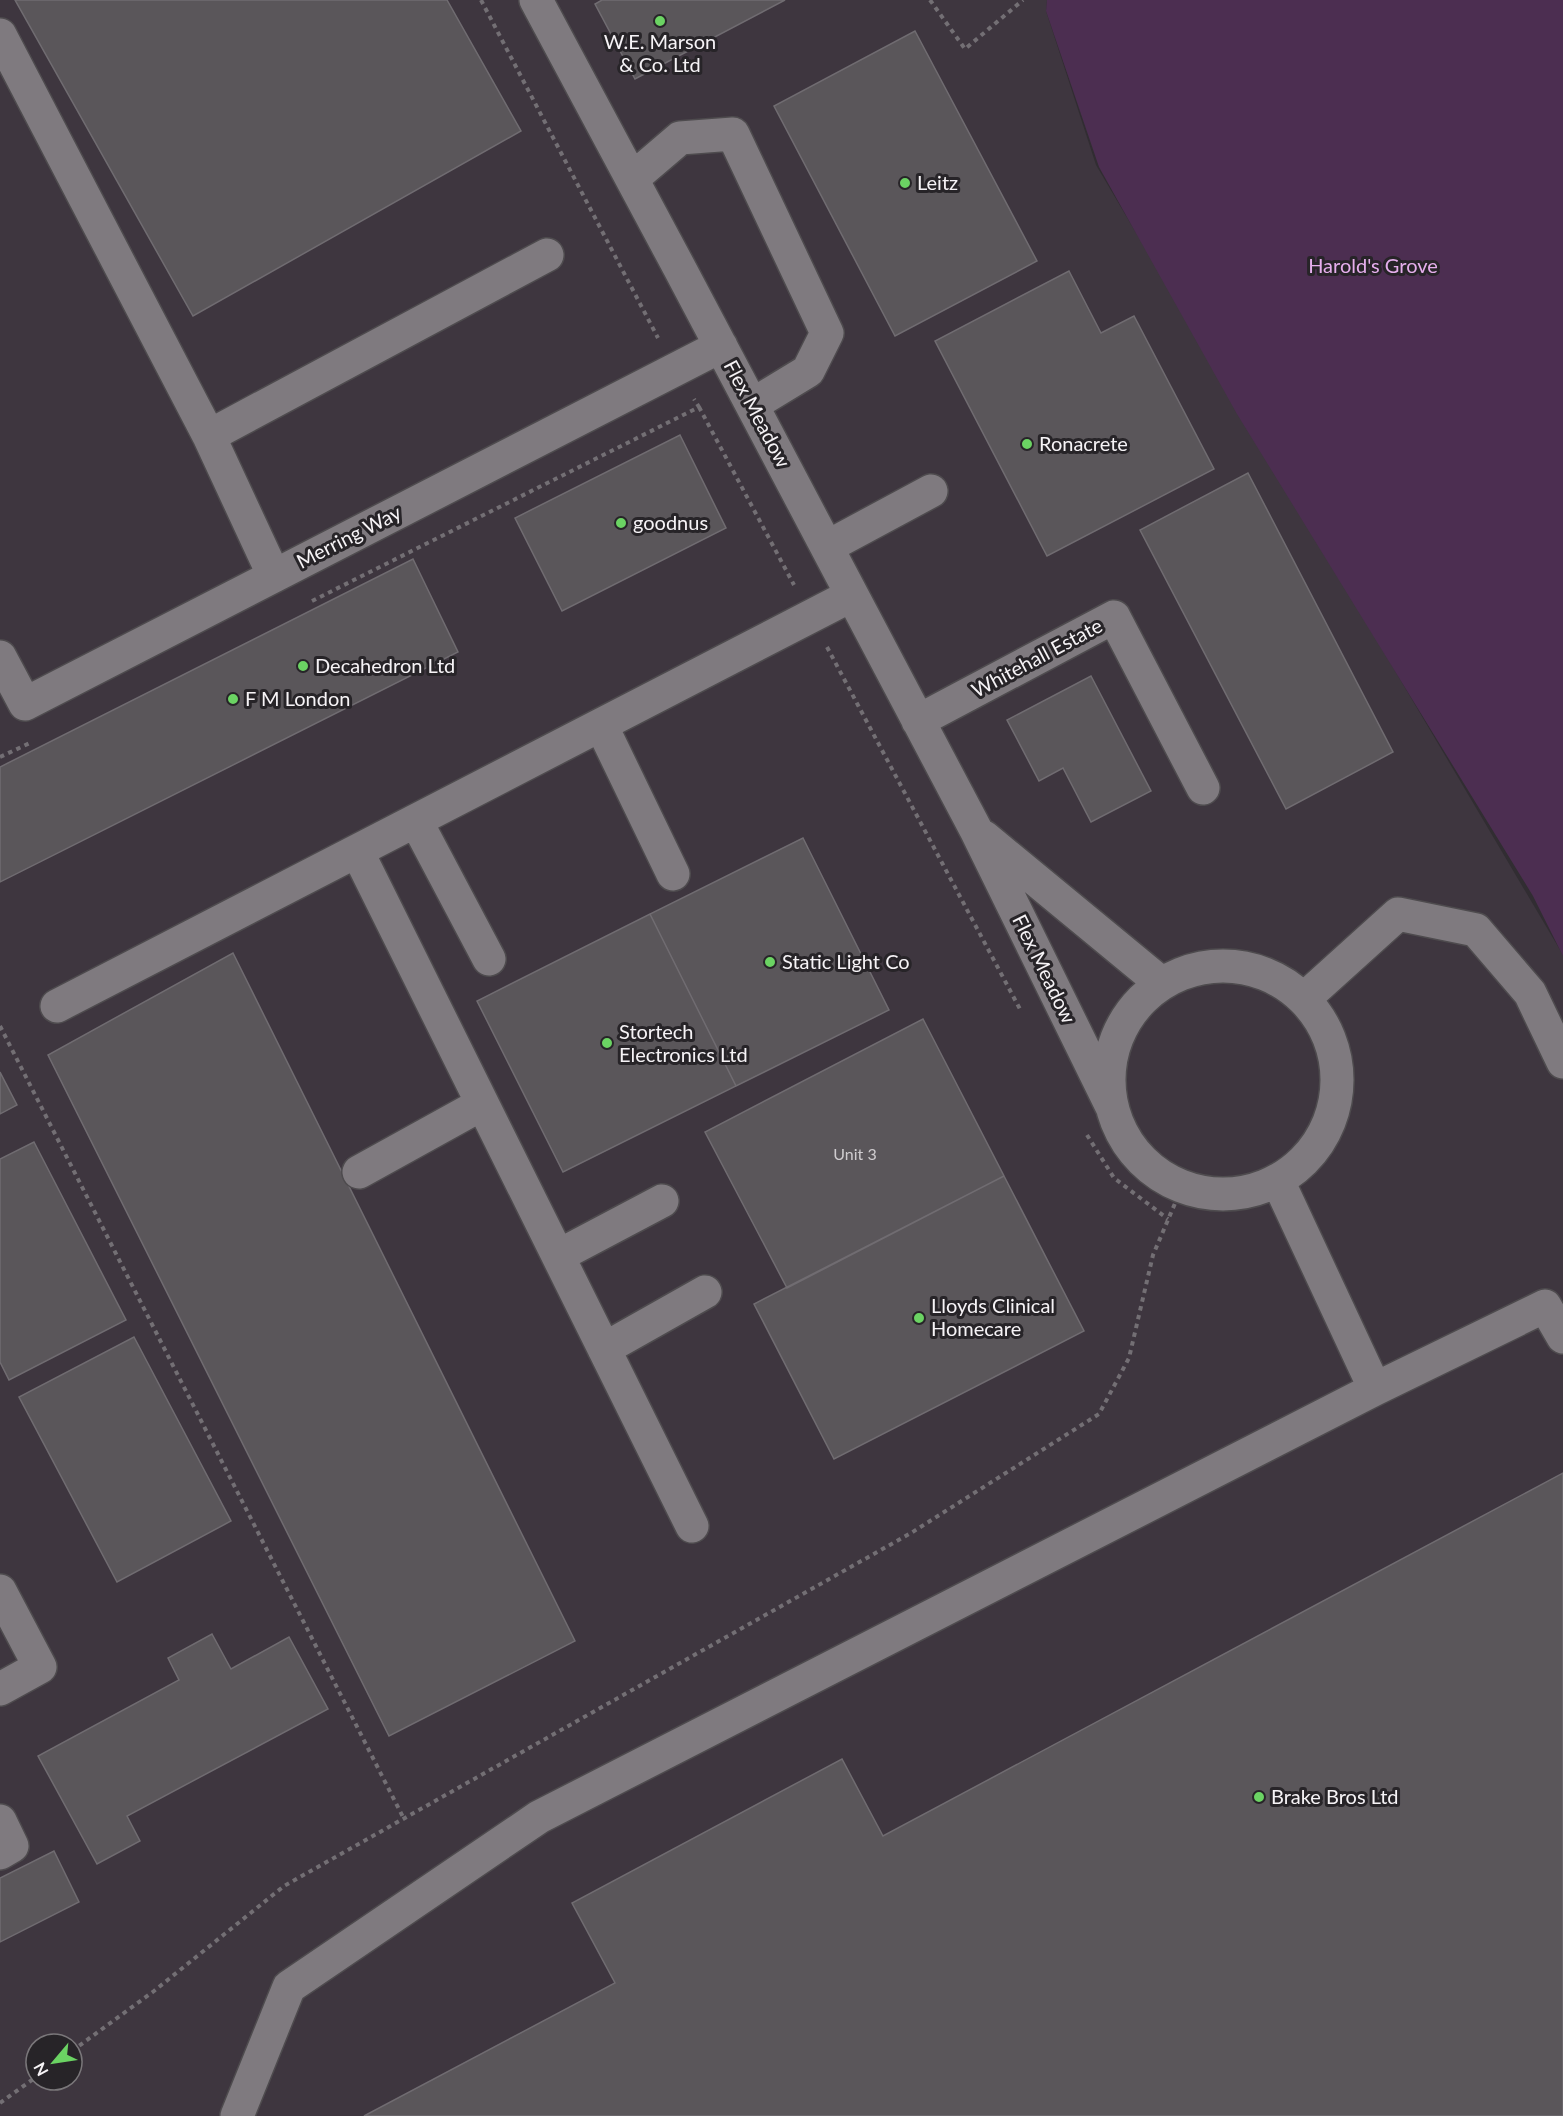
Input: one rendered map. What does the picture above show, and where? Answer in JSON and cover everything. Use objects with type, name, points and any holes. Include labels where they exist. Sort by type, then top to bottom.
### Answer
[{"type":"street","name":"Flex Meadow","points":[[536,0],[976,830],[1112,1107],[1126,1141],[1150,1169],[1182,1187],[1214,1194],[1247,1192],[1278,1181],[1306,1160],[1326,1131],[1337,1096],[1336,1061],[1326,1027],[1305,999],[1273,976],[1235,965],[1196,968],[1161,983],[1134,1006],[1116,1037],[1108,1072],[1112,1107]]},
{"type":"street","points":[[0,35],[209,436],[274,576]]},
{"type":"street","points":[[632,179],[680,138],[733,134],[827,333],[808,371],[752,405]]},
{"type":"street","points":[[209,436],[547,255]]},
{"type":"street","name":"Merring Way","points":[[0,657],[25,704],[721,346]]},
{"type":"street","points":[[827,547],[931,491]]},
{"type":"street","points":[[57,1006],[852,595]]},
{"type":"street","name":"Whitehall Estate","points":[[918,721],[1114,617],[1203,788]]},
{"type":"street","points":[[600,725],[673,874]]},
{"type":"street","points":[[416,821],[489,959]]},
{"type":"street","name":"Flex Meadow","points":[[976,830],[1161,983]]},
{"type":"street","points":[[357,851],[692,1526]]},
{"type":"street","points":[[1305,999],[1398,914],[1476,930],[1530,993],[1563,1062]]},
{"type":"street","points":[[359,1172],[482,1104]]},
{"type":"street","points":[[1278,1181],[1376,1389]]},
{"type":"street","points":[[558,1256],[662,1201]]},
{"type":"street","points":[[604,1348],[705,1292]]},
{"type":"street","points":[[237,2116],[289,1987],[539,1817],[1376,1389],[1545,1306],[1563,1337]]},
{"type":"street","points":[[0,1591],[39,1667],[0,1689]]},
{"type":"street","points":[[0,1821],[12,1846],[0,1853]]},
{"type":"path","points":[[481,0],[675,370],[699,407],[1023,1015]]},
{"type":"path","points":[[930,0],[965,49],[1023,0]]},
{"type":"path","points":[[307,603],[699,407]]},
{"type":"path","points":[[0,757],[42,736]]},
{"type":"path","points":[[0,1026],[404,1819]]},
{"type":"path","points":[[1084,1130],[1114,1178],[1168,1219]]},
{"type":"path","points":[[84,2042],[154,1990],[284,1886],[911,1533],[1099,1414],[1129,1358],[1153,1255],[1182,1187]]},
{"type":"path","points":[[0,2103],[24,2086]]},
{"type":"shaded area","points":[[0,0],[1047,0],[1046,11],[1096,165],[1563,955],[1563,2116],[0,2116]]},
{"type":"green space","name":"Harold's Grove","points":[[1047,0],[1563,0],[1563,956],[1533,896],[1237,414],[1099,167],[1046,11]]},
{"type":"building","points":[[15,0],[447,0],[521,131],[193,316]]},
{"type":"building","points":[[602,0],[785,0],[635,79],[595,4]]},
{"type":"building","name":"Leitz","points":[[915,31],[1037,261],[895,336],[774,106]]},
{"type":"building","points":[[1069,271],[1101,333],[1134,316],[1214,469],[1047,556],[935,341]]},
{"type":"building","name":"goodnus","points":[[680,435],[726,528],[562,611],[515,518]]},
{"type":"building","points":[[1248,473],[1393,752],[1286,809],[1140,530]]},
{"type":"building","points":[[413,559],[458,652],[0,882],[0,767]]},
{"type":"building","points":[[1091,676],[1151,791],[1091,822],[1063,768],[1039,781],[1007,720]]},
{"type":"building","name":"Static Light Co","points":[[803,838],[889,1010],[736,1086],[650,914]]},
{"type":"building","name":"Stortech Electronics Ltd","points":[[650,914],[736,1086],[563,1172],[477,1001]]},
{"type":"building","points":[[233,953],[575,1641],[389,1736],[48,1055]]},
{"type":"building","points":[[923,1019],[1004,1176],[787,1288],[705,1132]]},
{"type":"building","points":[[0,1072],[17,1105],[0,1114]]},
{"type":"building","points":[[34,1142],[126,1320],[9,1380],[0,1362],[0,1159]]},
{"type":"building","name":"Lloyds Clinical Homecare","points":[[1004,1176],[1084,1331],[834,1459],[754,1304]]},
{"type":"building","points":[[134,1337],[231,1521],[117,1582],[19,1397]]},
{"type":"building","name":"Brake Bros Ltd","points":[[1563,1473],[1563,2116],[364,2116],[615,1983],[572,1903],[842,1759],[883,1836]]},
{"type":"building","points":[[212,1634],[231,1669],[289,1637],[328,1709],[127,1816],[140,1841],[97,1864],[38,1756],[179,1680],[168,1658]]},
{"type":"building","points":[[54,1851],[79,1902],[0,1942],[0,1878]]},
{"type":"place","name":"W.E. Marson & Co. Ltd","points":[[660,21]]},
{"type":"place","name":"Leitz","points":[[905,183]]},
{"type":"place","name":"Ronacrete","points":[[1027,444]]},
{"type":"place","name":"goodnus","points":[[621,523]]},
{"type":"place","name":"Decahedron Ltd","points":[[303,666]]},
{"type":"place","name":"F M London","points":[[233,699]]},
{"type":"place","name":"Static Light Co","points":[[770,962]]},
{"type":"place","name":"Stortech Electronics Ltd","points":[[607,1043]]},
{"type":"place","name":"Lloyds Clinical Homecare","points":[[919,1318]]},
{"type":"place","name":"Brake Bros Ltd","points":[[1259,1797]]}]
